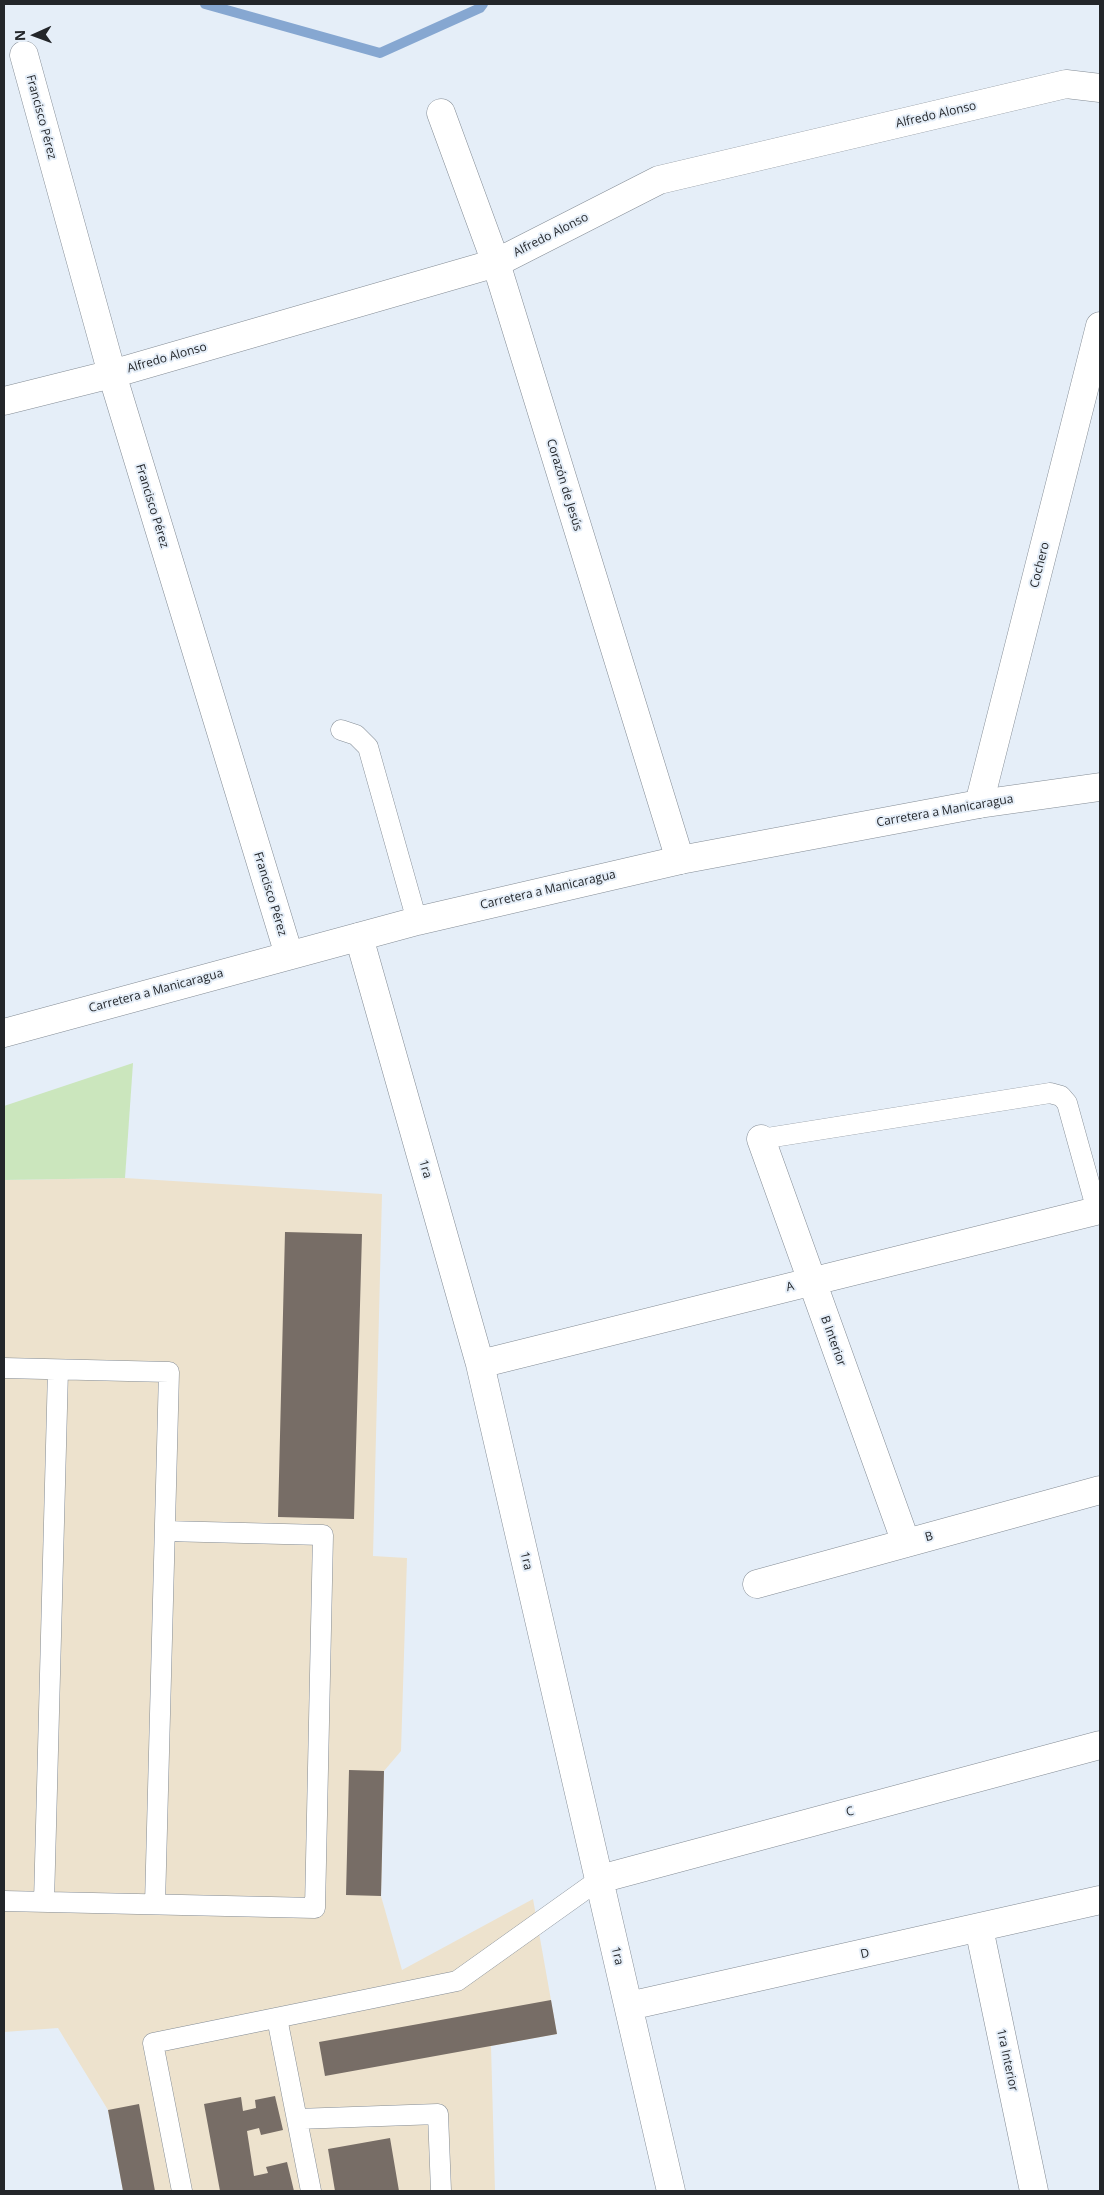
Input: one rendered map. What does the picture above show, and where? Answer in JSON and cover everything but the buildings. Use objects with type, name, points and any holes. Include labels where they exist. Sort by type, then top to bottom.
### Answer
[{"type":"street","name":"Francisco Pérez","points":[[24,55],[112,374],[289,955]]},
{"type":"street","name":"Alfredo Alonso","points":[[4,400],[112,374],[496,264],[659,180],[1066,84],[1100,88]]},
{"type":"street","name":"Corazón de Jesús","points":[[441,114],[496,264],[680,860]]},
{"type":"street","name":"Cochero","points":[[979,804],[1100,326]]},
{"type":"street","name":"Carretera a Manicaragua","points":[[4,1033],[417,921],[680,860],[979,804],[1100,787]]},
{"type":"street","name":"1ra","points":[[359,937],[480,1364],[671,2191]]},
{"type":"street","name":"B Interior","points":[[761,1139],[906,1543]]},
{"type":"street","name":"A","points":[[480,1364],[1099,1211]]},
{"type":"street","name":"B","points":[[757,1584],[1100,1490]]},
{"type":"street","name":"C","points":[[600,1879],[1100,1745]]},
{"type":"street","name":"D","points":[[629,2006],[1100,1900]]},
{"type":"street","name":"1ra Interior","points":[[979,1928],[1034,2191]]},
{"type":"lane","points":[[341,730],[356,735],[368,747],[417,921]]},
{"type":"lane","points":[[761,1139],[1050,1092],[1061,1096],[1066,1103],[1099,1211]]},
{"type":"lane","points":[[4,1368],[169,1372],[155,1904]]},
{"type":"lane","points":[[44,1902],[58,1370]]},
{"type":"lane","points":[[4,1901],[315,1908],[323,1535],[165,1531]]},
{"type":"lane","points":[[182,2191],[153,2042],[457,1981],[600,1879]]},
{"type":"lane","points":[[277,2018],[311,2191]]},
{"type":"lane","points":[[297,2119],[438,2114],[441,2191]]},
{"type":"shaded area","points":[[125,1178],[382,1194],[373,1556],[407,1558],[401,1751],[384,1771],[381,1896],[402,1970],[533,1899],[557,2034],[491,2046],[495,2191],[123,2191],[108,2110],[58,2028],[4,2032],[4,1180]]},
{"type":"green space","points":[[133,1063],[125,1178],[4,1180],[4,1106]]},
{"type":"waterway","points":[[205,4],[380,53],[480,8],[483,4]]}]
